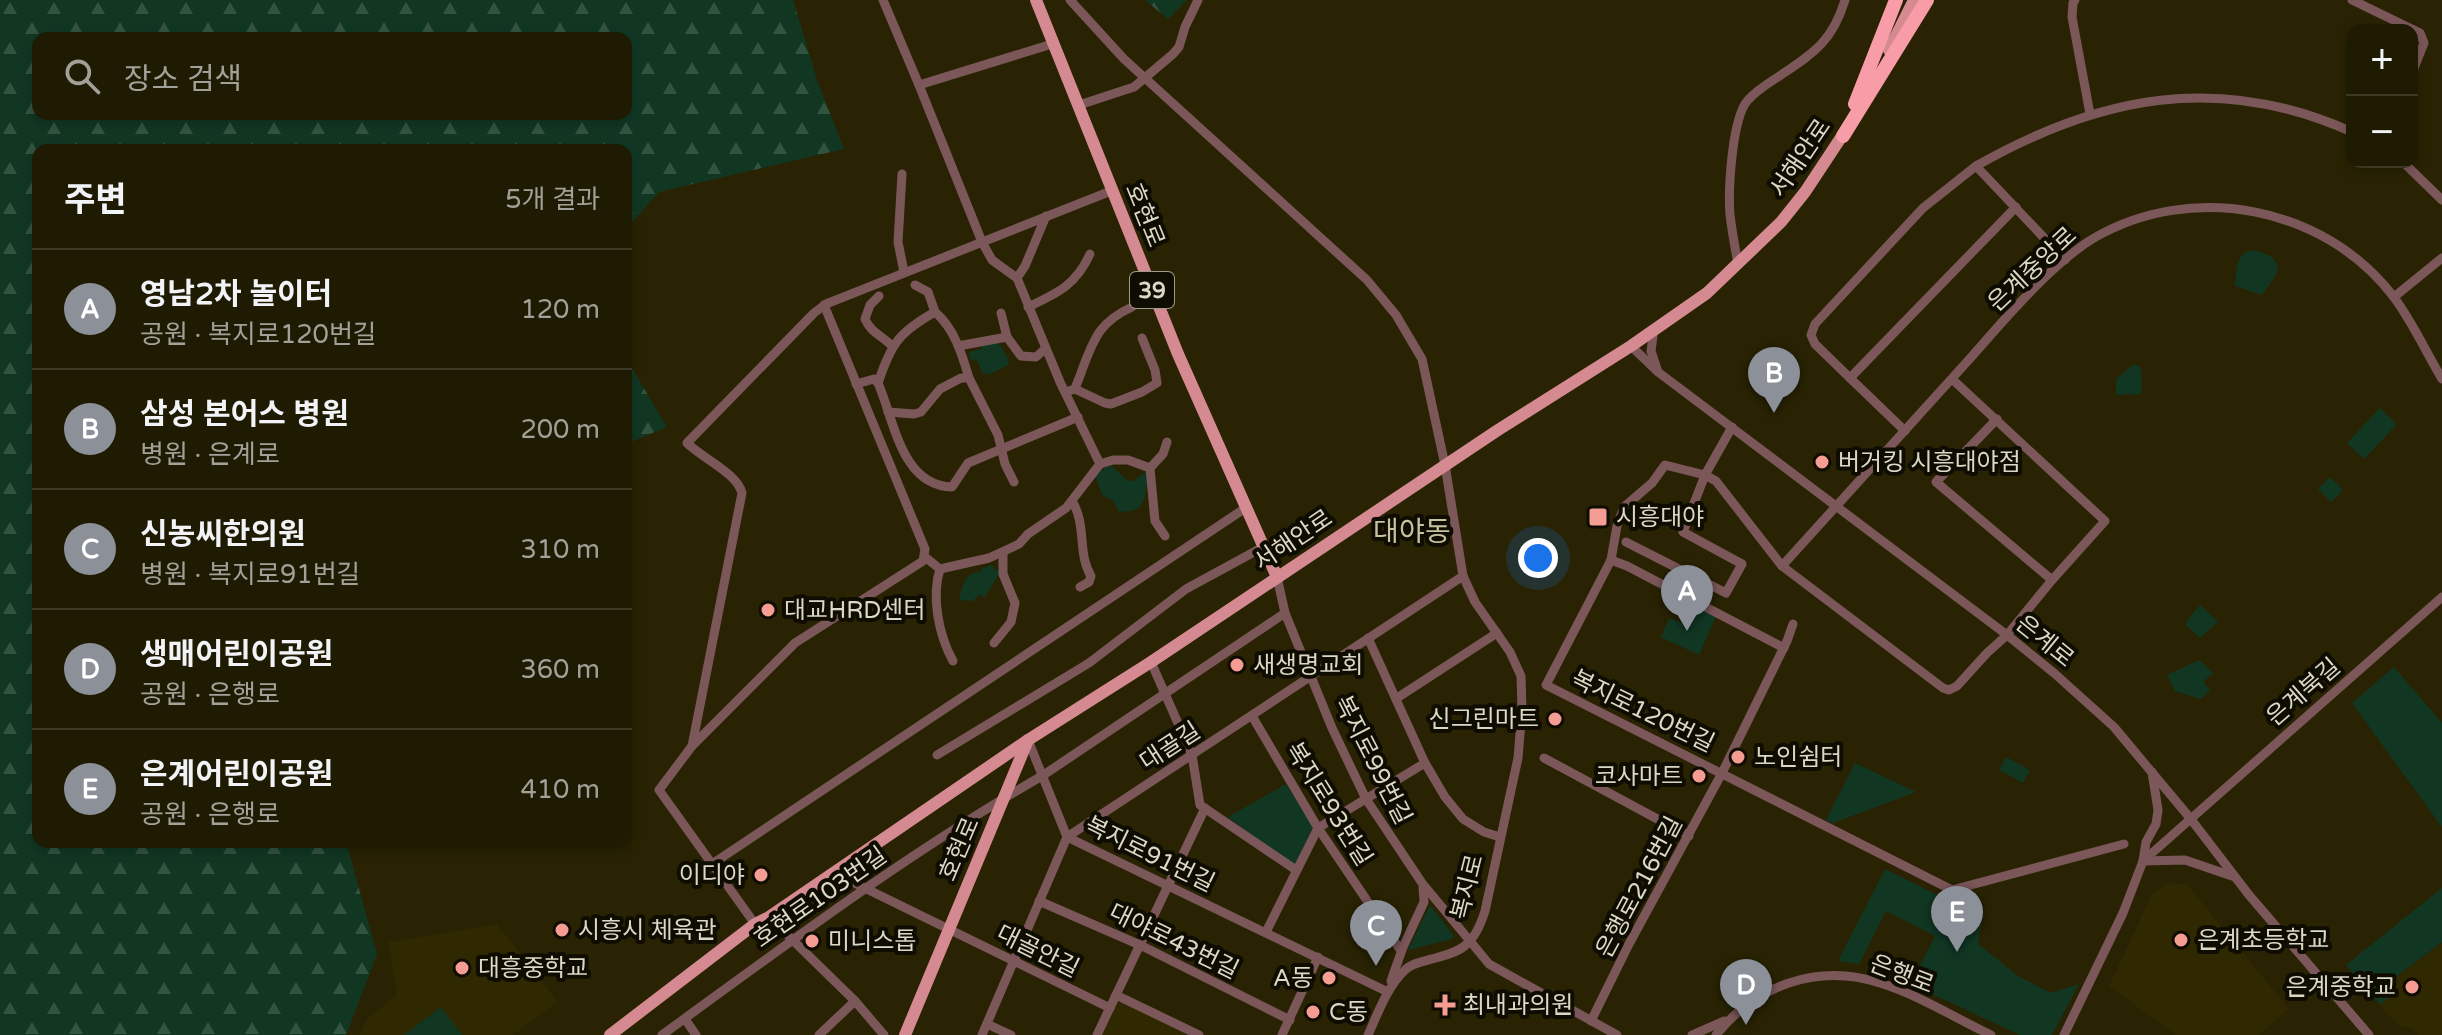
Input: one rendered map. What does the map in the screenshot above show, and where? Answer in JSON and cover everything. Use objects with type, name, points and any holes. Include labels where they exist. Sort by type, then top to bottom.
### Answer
[{"type":"highway","points":[[1843,136],[1896,0]]},
{"type":"highway","points":[[1843,136],[1927,0]]},
{"type":"main road","name":"호현로","points":[[1036,0],[1194,391],[1277,577]]},
{"type":"main road","name":"서해안로","points":[[610,1035],[755,924],[1028,740],[1151,662],[1707,293],[1781,222],[1805,192],[1843,136],[1914,0]]},
{"type":"main road","name":"호현로","points":[[905,1035],[1028,740]]},
{"type":"street","points":[[883,0],[982,242],[992,260],[1017,278],[1045,349],[1070,390],[1078,417],[1100,464]]},
{"type":"street","name":"복지로","points":[[1070,0],[1144,78],[1367,280],[1396,315],[1422,359],[1445,465],[1463,576],[1475,602],[1510,652],[1522,685],[1518,758],[1481,922],[1470,943],[1456,953],[1409,966],[1388,992],[1368,1035]]},
{"type":"street","points":[[1079,105],[1134,87],[1176,52],[1198,0]]},
{"type":"street","points":[[1738,264],[1730,211],[1740,114],[1760,89],[1816,51],[1833,29],[1845,0]]},
{"type":"street","points":[[2075,0],[2072,17],[2090,114]]},
{"type":"street","points":[[2352,0],[2401,24]]},
{"type":"street","points":[[2418,32],[2424,43],[2418,58]]},
{"type":"street","points":[[919,85],[1052,44]]},
{"type":"street","points":[[1905,431],[1815,344],[1811,335],[1815,324],[1923,208],[1976,166],[2007,149],[2090,114],[2171,97],[2216,97],[2281,107],[2346,130]]},
{"type":"street","points":[[1976,166],[2065,260]]},
{"type":"street","points":[[2409,168],[2442,200]]},
{"type":"street","points":[[902,174],[898,242],[904,272]]},
{"type":"street","points":[[692,746],[742,493],[741,487],[731,476],[699,455],[687,443],[824,305],[1111,191]]},
{"type":"street","name":"은계중앙로","points":[[1782,566],[2065,260],[2093,238],[2152,215],[2184,208],[2214,206],[2241,209],[2294,223],[2339,245],[2394,297],[2442,379]]},
{"type":"street","points":[[1850,378],[2016,207]]},
{"type":"street","points":[[1017,278],[1046,216]]},
{"type":"street","points":[[1028,307],[1071,284],[1082,272],[1090,254]]},
{"type":"street","points":[[2394,297],[2442,258]]},
{"type":"street","points":[[915,285],[928,292],[935,312],[946,321],[1003,448],[1005,464],[1014,482]]},
{"type":"street","points":[[879,296],[870,305],[865,319],[876,335],[892,346]]},
{"type":"street","points":[[824,305],[925,549],[925,557]]},
{"type":"street","points":[[1070,390],[1099,330],[1132,307]]},
{"type":"street","points":[[878,383],[892,346],[918,321],[935,312]]},
{"type":"street","points":[[1001,313],[1007,337],[1021,356],[1036,357],[1045,349]]},
{"type":"street","points":[[1654,329],[1651,351],[1658,372]]},
{"type":"street","points":[[958,346],[1007,337]]},
{"type":"street","points":[[1070,390],[1111,404],[1157,383],[1142,338]]},
{"type":"street","name":"은계로","points":[[1631,346],[1658,372],[2007,635],[2114,727],[2234,876],[2369,1035]]},
{"type":"street","points":[[888,412],[921,412],[940,389],[961,378],[969,378]]},
{"type":"street","points":[[856,384],[869,379],[878,383],[910,463],[924,477],[941,486],[952,487],[968,463],[1078,417]]},
{"type":"street","points":[[1784,648],[1611,560],[1624,507],[1649,487],[1665,465],[1705,475],[1716,481],[1782,566],[1946,690],[1957,686],[2007,635],[2105,521],[1952,379]]},
{"type":"street","points":[[1997,419],[1936,482],[2052,580]]},
{"type":"street","points":[[1626,542],[1726,593],[1742,564],[1683,532],[1705,475],[1732,427]]},
{"type":"street","points":[[1165,536],[1155,521],[1150,468],[1163,454],[1167,442]]},
{"type":"street","points":[[940,569],[1003,553],[1019,544],[1066,508],[1100,464],[1128,460],[1150,468]]},
{"type":"street","points":[[1072,501],[1080,514],[1083,561],[1091,576],[1089,582],[1080,587]]},
{"type":"street","points":[[712,864],[1247,507]]},
{"type":"street","points":[[937,755],[1089,663],[1186,589],[1265,546]]},
{"type":"street","points":[[994,643],[1011,622],[1015,603],[1003,574],[1003,553]]},
{"type":"street","points":[[755,924],[659,790],[692,746],[795,643],[925,557]]},
{"type":"street","points":[[925,557],[940,569]]},
{"type":"street","name":"복지로120번길","points":[[1611,560],[1546,685],[1952,890],[2124,844]]},
{"type":"street","points":[[940,569],[936,582],[939,618],[945,647],[953,661]]},
{"type":"street","name":"대골길","points":[[1067,837],[1463,576]]},
{"type":"street","name":"복지로99번길","points":[[1277,577],[1285,613],[1332,728],[1366,799],[1422,883],[1470,943]]},
{"type":"street","name":"은계북길","points":[[2143,861],[2442,597]]},
{"type":"street","name":"호현로103번길","points":[[662,1035],[865,888],[1042,776],[1285,613]]},
{"type":"street","name":"복지로120번길","points":[[1722,773],[1793,624]]},
{"type":"street","points":[[1397,698],[1497,633]]},
{"type":"street","name":"복지로","points":[[1368,638],[1425,763],[1445,797],[1463,819],[1484,832],[1500,837]]},
{"type":"street","points":[[1151,662],[1192,755],[1200,805],[1296,870]]},
{"type":"street","name":"복지로93번길","points":[[1252,716],[1318,828],[1401,951]]},
{"type":"street","name":"복지로91번길","points":[[1028,740],[1067,837],[1388,992]]},
{"type":"street","points":[[1544,758],[1689,836]]},
{"type":"street","points":[[1266,932],[1318,828],[1425,763]]},
{"type":"street","points":[[2064,1035],[2106,952],[2143,861],[2145,845],[2158,819],[2151,770]]},
{"type":"street","name":"은행로216번길","points":[[1591,1021],[1722,773]]},
{"type":"street","points":[[1097,1035],[1205,808]]},
{"type":"street","points":[[982,1035],[1067,837]]},
{"type":"street","points":[[2143,861],[2185,860],[2234,876]]},
{"type":"street","points":[[834,873],[948,930]]},
{"type":"street","points":[[1388,992],[1401,951],[1424,902],[1422,883]]},
{"type":"street","name":"대야로43번길","points":[[1039,901],[1140,945],[1290,1020]]},
{"type":"street","points":[[769,917],[855,1001],[884,1035]]},
{"type":"street","name":"대골안길","points":[[948,930],[1110,1008]]},
{"type":"street","points":[[1470,943],[1489,964],[1612,1032],[1627,1035]]},
{"type":"street","points":[[1282,1035],[1318,957]]},
{"type":"street","name":"은행로","points":[[1716,1035],[1731,1018],[1759,996],[1810,976],[1851,976],[1871,980],[1991,1035]]},
{"type":"street","points":[[1116,995],[1199,1035]]},
{"type":"street","points":[[819,1035],[855,1001]]},
{"type":"street","points":[[1692,1035],[1731,1018]]},
{"type":"street","points":[[685,1019],[696,1035]]},
{"type":"street","points":[[987,1024],[1011,1035]]},
{"type":"shaded area","name":"은계초등학교","points":[[2168,883],[2187,884],[2289,1009],[2259,1035],[2176,1035],[2109,986],[2152,894]]},
{"type":"shaded area","name":"대흥중학교","points":[[497,924],[558,1002],[513,1035],[359,1035],[368,1018],[397,995],[388,942]]},
{"type":"shaded area","name":"은계중학교","points":[[2442,943],[2442,1035],[2418,1035],[2412,1028],[2401,1027],[2380,1005],[2387,999],[2382,989]]},
{"type":"shaded area","points":[[1118,1001],[1189,1035],[1102,1035]]},
{"type":"green space","points":[[0,0],[793,0],[817,80],[844,149],[659,192],[632,222],[632,144],[32,144],[32,848],[348,848],[377,954],[346,1035],[0,1035]]},
{"type":"green space","points":[[1145,0],[1187,0],[1168,19]]},
{"type":"green space","points":[[2254,250],[2271,256],[2278,265],[2276,275],[2262,295],[2235,286],[2240,258]]},
{"type":"green space","points":[[999,343],[1009,361],[1008,365],[988,375],[983,374],[976,359],[971,361],[969,352],[981,349],[983,345]]},
{"type":"green space","points":[[2133,365],[2141,369],[2141,394],[2116,395],[2116,379]]},
{"type":"green space","points":[[632,368],[667,427],[632,442]]},
{"type":"green space","points":[[2380,408],[2397,424],[2364,459],[2347,443]]},
{"type":"green space","points":[[1109,464],[1128,481],[1146,472],[1144,499],[1136,509],[1119,512],[1114,501],[1103,496],[1095,476]]},
{"type":"green space","points":[[2330,477],[2343,490],[2331,502],[2318,489]]},
{"type":"green space","points":[[992,565],[995,570],[1001,571],[984,598],[981,594],[972,601],[959,600],[968,577]]},
{"type":"green space","points":[[2200,605],[2218,622],[2200,638],[2186,622]]},
{"type":"green space","points":[[1693,606],[1716,616],[1699,655],[1661,637],[1669,618],[1685,624]]},
{"type":"green space","points":[[2199,660],[2213,673],[2203,682],[2210,690],[2201,699],[2175,691],[2167,675]]},
{"type":"green space","points":[[2394,667],[2442,723],[2442,827],[2352,703]]},
{"type":"green space","points":[[2006,757],[2030,770],[2023,783],[1999,770]]},
{"type":"green space","points":[[1855,763],[1916,792],[1833,823],[1826,820]]},
{"type":"green space","points":[[1286,784],[1313,827],[1295,865],[1228,817]]},
{"type":"green space","points":[[1885,869],[1982,917],[1978,944],[2018,976],[2051,993],[2079,984],[2052,1035],[2020,1035],[1911,984],[1935,936],[1886,911],[1859,964],[1838,961]]},
{"type":"green space","points":[[2442,888],[2442,942],[2384,986],[2382,992],[2387,999],[2380,1005],[2346,965]]},
{"type":"green space","points":[[1430,905],[1454,936],[1408,950]]},
{"type":"green space","points":[[441,1007],[462,1035],[404,1035]]},
{"type":"place","name":"삼성 본어스 병원","points":[[1774,413]]},
{"type":"place","name":"버거킹 시흥대야점","points":[[1822,462]]},
{"type":"place","name":"시흥대야","points":[[1598,517]]},
{"type":"place","name":"대교HRD센터","points":[[768,610]]},
{"type":"place","name":"영남2차 놀이터","points":[[1687,631]]},
{"type":"place","name":"새생명교회","points":[[1237,665]]},
{"type":"place","name":"신그린마트","points":[[1555,719]]},
{"type":"place","name":"노인쉼터","points":[[1738,757]]},
{"type":"place","name":"코사마트","points":[[1699,776]]},
{"type":"place","name":"이디야","points":[[761,875]]},
{"type":"place","name":"시흥시 체육관","points":[[562,930]]},
{"type":"place","name":"은계초등학교","points":[[2181,940]]},
{"type":"place","name":"미니스톱","points":[[812,941]]},
{"type":"place","name":"은계어린이공원","points":[[1957,952]]},
{"type":"place","name":"신농씨한의원","points":[[1376,966]]},
{"type":"place","name":"대흥중학교","points":[[462,968]]},
{"type":"place","name":"A동","points":[[1329,978]]},
{"type":"place","name":"은계중학교","points":[[2412,987]]},
{"type":"place","name":"최내과의원","points":[[1445,1005]]},
{"type":"place","name":"C동","points":[[1313,1012]]},
{"type":"place","name":"생매어린이공원","points":[[1746,1025]]},
{"type":"district","name":"대야동","points":[[1412,531]]}]
